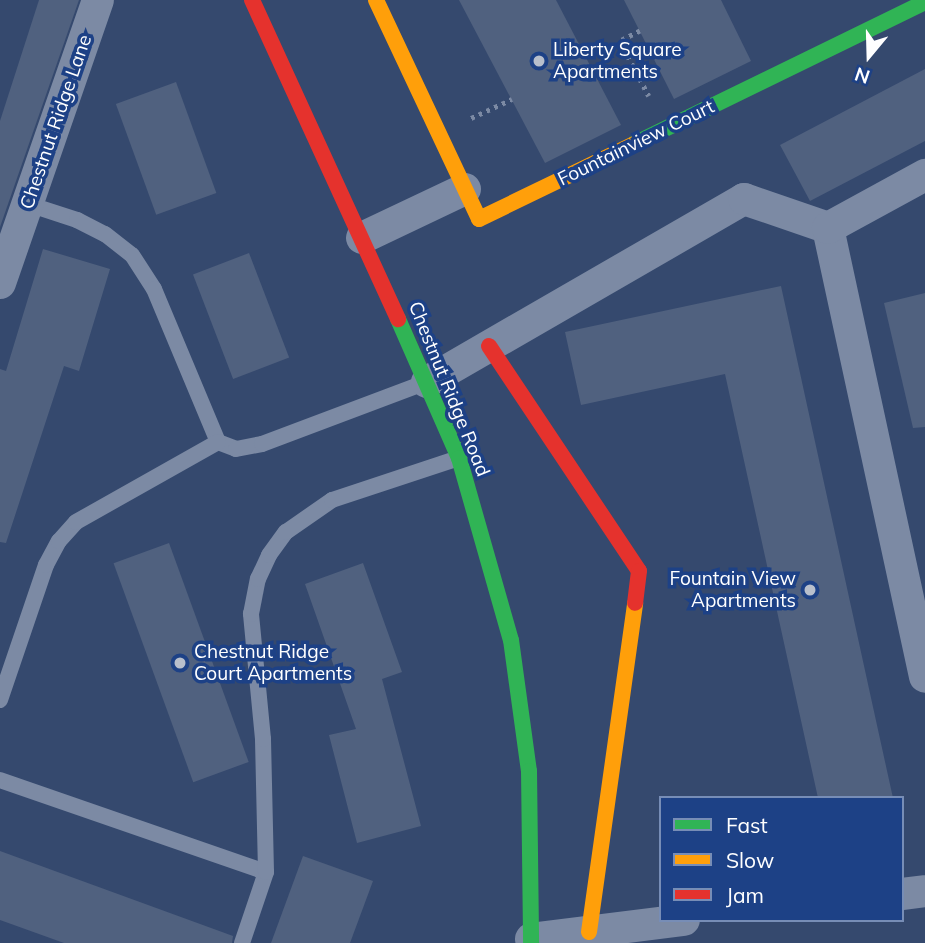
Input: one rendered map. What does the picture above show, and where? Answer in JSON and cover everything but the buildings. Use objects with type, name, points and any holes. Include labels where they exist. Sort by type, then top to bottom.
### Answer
[{"type":"street","name":"Chestnut Ridge Lane","points":[[0,283],[98,0]]},
{"type":"street","name":"Chestnut Ridge Road","points":[[252,0],[428,382],[459,458],[512,640],[529,771],[531,941]]},
{"type":"street","points":[[362,238],[465,189],[376,0]]},
{"type":"street","name":"Fountainview Court","points":[[465,189],[479,219],[925,2]]},
{"type":"street","points":[[428,382],[744,199],[828,228],[925,175]]},
{"type":"street","points":[[828,228],[925,677]]},
{"type":"street","points":[[489,346],[639,571],[590,937]]},
{"type":"street","points":[[904,894],[925,891]]},
{"type":"street","points":[[531,941],[590,937],[673,922]]},
{"type":"lane","points":[[28,204],[77,220],[105,234],[132,255],[153,289],[218,442],[236,449],[262,444],[428,382]]},
{"type":"lane","points":[[0,700],[46,565],[59,541],[76,522],[218,442]]},
{"type":"lane","points":[[242,943],[266,872],[264,739],[251,614],[258,579],[269,555],[286,532],[332,500],[459,458]]},
{"type":"lane","points":[[0,780],[266,872]]},
{"type":"path","points":[[640,31],[620,41],[666,128]]},
{"type":"traffic: fast","points":[[634,144],[925,2]]},
{"type":"traffic: fast","points":[[398,319],[459,458],[511,640],[529,771],[531,943]]},
{"type":"traffic: slow","points":[[376,0],[479,219],[634,144]]},
{"type":"traffic: slow","points":[[589,932],[635,603]]},
{"type":"traffic: jam","points":[[252,0],[398,319]]},
{"type":"traffic: jam","points":[[489,346],[639,571],[635,603]]},
{"type":"place","name":"Liberty Square Apartments","points":[[539,61]]},
{"type":"place","name":"Fountain View Apartments","points":[[810,590]]},
{"type":"place","name":"Chestnut Ridge Court Apartments","points":[[180,663]]}]
